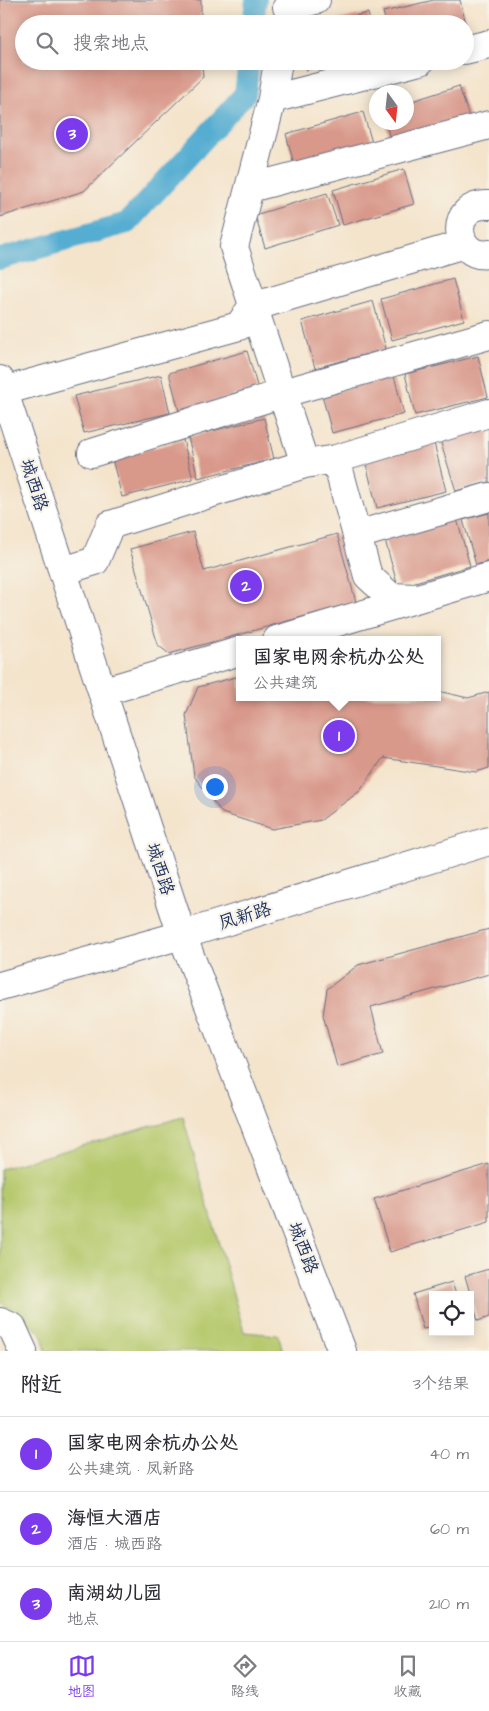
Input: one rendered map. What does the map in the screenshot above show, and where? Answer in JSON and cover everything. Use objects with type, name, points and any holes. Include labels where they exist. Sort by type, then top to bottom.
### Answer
[{"type":"street","points":[[286,10],[316,0]]},
{"type":"street","points":[[474,48],[489,44]]},
{"type":"street","points":[[277,70],[272,98],[234,247],[252,307],[305,464]]},
{"type":"street","points":[[272,98],[384,70]]},
{"type":"street","points":[[250,188],[489,125]]},
{"type":"street","points":[[489,205],[474,207],[467,212],[460,227],[464,244],[478,254],[489,254]]},
{"type":"street","points":[[2,385],[239,326],[252,307],[464,244]]},
{"type":"street","points":[[92,453],[282,394],[489,335]]},
{"type":"street","name":"城西路","points":[[2,385],[182,935],[342,1351]]},
{"type":"street","points":[[63,571],[95,561],[110,525],[305,464],[336,459],[489,413]]},
{"type":"street","points":[[336,459],[368,576],[392,597],[417,598]]},
{"type":"street","points":[[357,535],[489,497]]},
{"type":"street","points":[[290,636],[489,576]]},
{"type":"street","points":[[102,692],[236,652]]},
{"type":"street","name":"凤新路","points":[[0,986],[182,935],[489,841]]},
{"type":"street","points":[[0,1322],[12,1327],[23,1351]]},
{"type":"green space","points":[[183,1117],[244,1332],[278,1335],[283,1351],[46,1351],[41,1333],[0,1302],[0,1169]]},
{"type":"building","points":[[0,0],[201,0],[201,15],[15,15],[15,70],[203,70],[203,77],[84,191],[0,217]]},
{"type":"building","points":[[434,0],[460,0],[464,15],[384,15],[383,12]]},
{"type":"building","points":[[459,86],[470,120],[392,145],[387,130],[414,130],[414,100]]},
{"type":"building","points":[[363,112],[373,146],[295,168],[286,134]]},
{"type":"building","points":[[404,169],[414,204],[343,225],[333,190]]},
{"type":"building","points":[[327,193],[338,225],[265,248],[255,215]]},
{"type":"building","points":[[453,279],[464,320],[392,340],[381,299]]},
{"type":"building","points":[[373,301],[386,349],[315,368],[302,321]]},
{"type":"building","points":[[247,351],[258,389],[179,411],[169,373]]},
{"type":"building","points":[[478,356],[488,397],[415,415],[405,374]]},
{"type":"building","points":[[161,375],[170,413],[84,433],[74,396]]},
{"type":"building","points":[[394,376],[404,414],[332,433],[322,395]]},
{"type":"building","points":[[264,418],[274,459],[198,478],[188,437]]},
{"type":"building","points":[[489,425],[489,482],[456,491],[440,440]]},
{"type":"building","points":[[433,439],[446,491],[377,508],[364,456]]},
{"type":"building","points":[[183,440],[193,479],[122,497],[112,459]]},
{"type":"building","points":[[489,513],[489,561],[476,565],[463,520]]},
{"type":"building","points":[[457,519],[470,566],[398,587],[385,540]]},
{"type":"building","points":[[193,532],[204,571],[337,534],[356,602],[169,654],[158,645],[130,549]]},
{"type":"building","points":[[236,677],[236,701],[441,701],[441,692],[468,698],[489,692],[489,768],[476,772],[383,758],[360,791],[321,820],[272,829],[222,813],[194,776],[186,715],[198,687]]},
{"type":"building","points":[[489,929],[489,974],[371,1007],[383,1054],[337,1067],[323,1015],[327,989],[358,965]]},
{"type":"building","points":[[489,1164],[489,1222],[390,1252],[374,1199]]},
{"type":"building","points":[[489,1269],[489,1317],[478,1321],[474,1307],[474,1291],[469,1291],[465,1276]]},
{"type":"building","points":[[452,1282],[455,1291],[429,1291],[429,1328],[423,1329],[413,1294]]},
{"type":"waterway","points":[[254,15],[256,0]]},
{"type":"waterway","points":[[0,259],[127,223],[245,94],[248,70]]},
{"type":"place","name":"南湖幼儿园","points":[[72,134]]},
{"type":"place","name":"海恒大酒店","points":[[246,586]]},
{"type":"place","name":"国家电网余杭办公处","points":[[339,736]]}]
